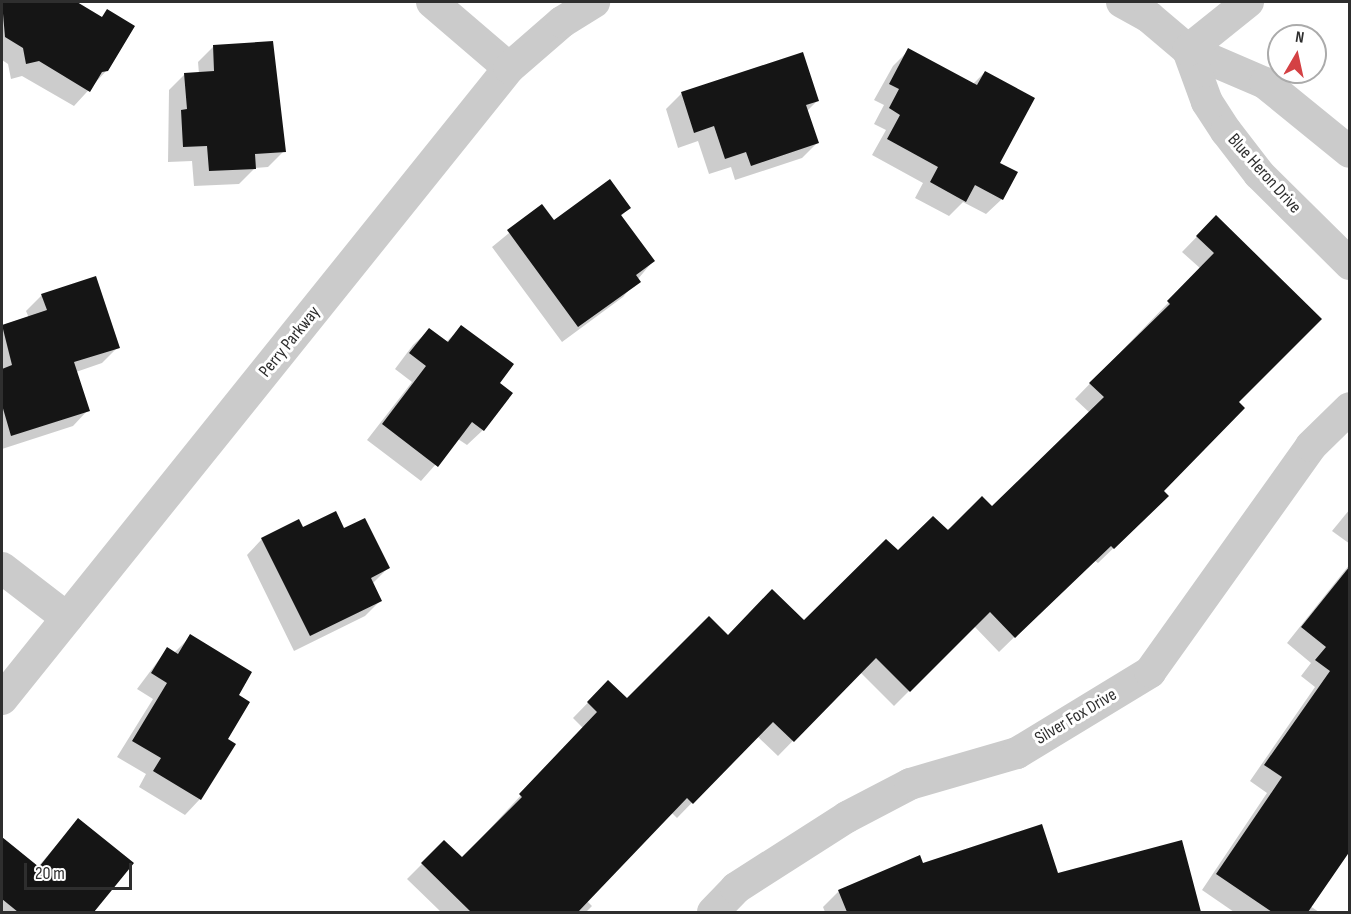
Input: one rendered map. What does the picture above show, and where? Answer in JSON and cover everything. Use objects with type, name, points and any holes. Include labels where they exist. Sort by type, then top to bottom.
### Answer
[{"type":"street","points":[[432,2],[509,68]]},
{"type":"street","name":"Perry Parkway","points":[[2,699],[509,68],[562,22],[594,2]]},
{"type":"street","points":[[1122,2],[1149,17],[1188,50],[1265,83],[1350,152]]},
{"type":"street","points":[[1188,50],[1248,2]]},
{"type":"street","name":"Blue Heron Drive","points":[[1188,50],[1207,102],[1226,131],[1259,174],[1350,264]]},
{"type":"street","name":"Silver Fox Drive","points":[[713,912],[736,888],[847,817],[910,784],[1017,753],[1150,672],[1311,446],[1350,408]]},
{"type":"street","points":[[2,568],[67,618]]},
{"type":"building","points":[[2,2],[77,2],[102,17],[107,9],[135,26],[108,71],[102,72],[90,92],[39,61],[26,64],[23,48],[5,37]]},
{"type":"building","points":[[273,41],[286,152],[255,154],[256,169],[209,171],[207,146],[183,147],[181,110],[187,109],[184,73],[214,71],[213,45]]},
{"type":"building","points":[[908,48],[977,85],[985,71],[1035,98],[1000,163],[1018,172],[1003,200],[975,185],[966,202],[930,182],[938,167],[887,139],[900,115],[889,108],[899,89],[889,84]]},
{"type":"building","points":[[803,52],[819,101],[806,105],[819,143],[751,166],[746,152],[725,159],[714,126],[694,133],[681,92]]},
{"type":"building","points":[[610,179],[631,208],[621,215],[655,261],[636,275],[641,282],[578,327],[507,230],[542,204],[554,220]]},
{"type":"building","points":[[1216,215],[1322,319],[1239,402],[1245,408],[1164,491],[1169,496],[1114,549],[1111,546],[1015,638],[990,612],[910,692],[876,658],[794,742],[773,722],[693,804],[687,798],[578,912],[471,912],[421,863],[444,840],[462,857],[522,797],[519,794],[597,712],[587,702],[608,680],[627,698],[709,616],[728,635],[772,589],[804,620],[886,539],[898,550],[933,516],[948,530],[982,496],[992,506],[1104,397],[1089,383],[1170,304],[1167,301],[1214,253],[1196,236]]},
{"type":"building","points":[[96,276],[120,348],[74,362],[90,411],[11,436],[2,405],[2,369],[12,365],[2,325],[47,310],[41,294]]},
{"type":"building","points":[[461,325],[514,364],[500,383],[513,393],[484,431],[472,422],[438,467],[382,424],[426,366],[409,353],[429,328],[448,342]]},
{"type":"building","points":[[336,511],[344,528],[365,518],[390,568],[371,578],[382,601],[310,636],[261,538],[299,519],[303,527]]},
{"type":"building","points":[[1350,566],[1350,851],[1308,912],[1272,912],[1216,874],[1282,777],[1264,765],[1330,671],[1315,660],[1326,647],[1301,627]]},
{"type":"building","points":[[190,634],[252,672],[239,695],[250,702],[228,739],[236,744],[201,800],[153,771],[161,758],[132,741],[167,683],[151,673],[167,647],[178,654]]},
{"type":"building","points":[[78,818],[134,863],[94,912],[18,912],[2,899],[2,837],[39,867]]},
{"type":"building","points":[[1042,824],[1058,873],[1182,840],[1201,912],[847,912],[838,890],[920,855],[923,863]]}]
